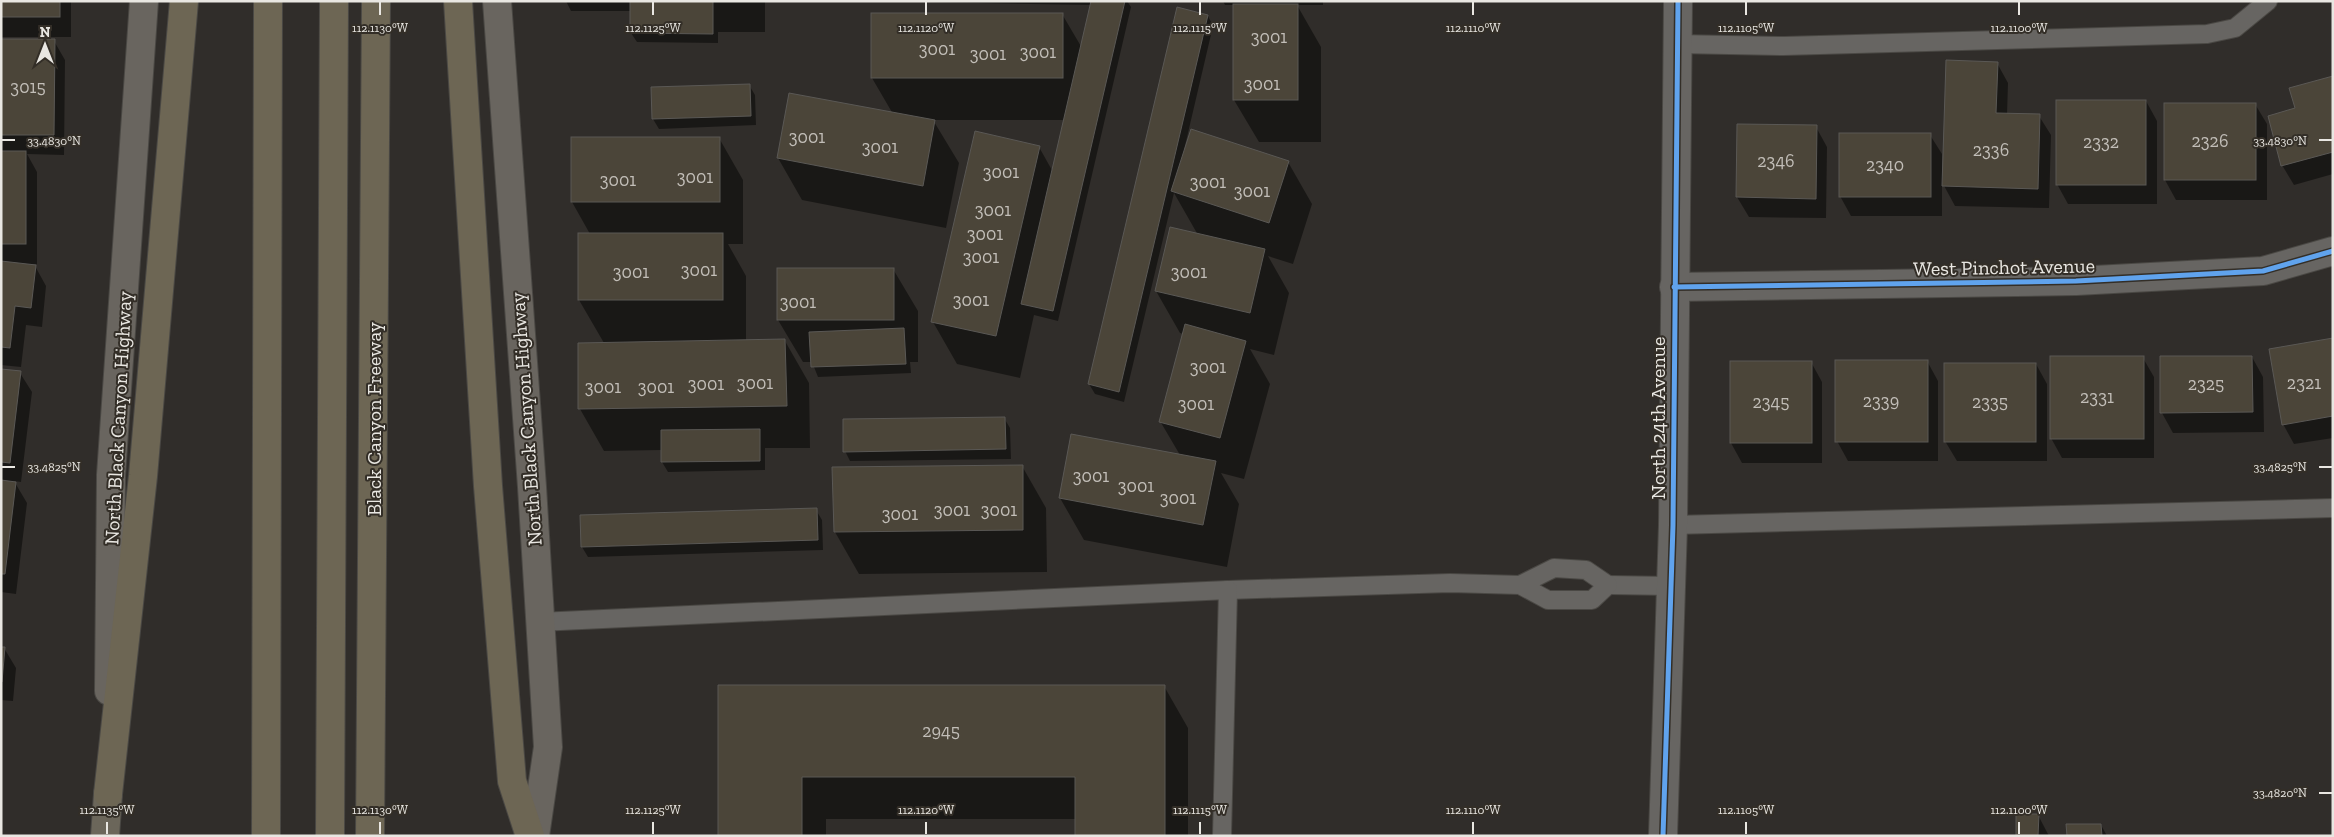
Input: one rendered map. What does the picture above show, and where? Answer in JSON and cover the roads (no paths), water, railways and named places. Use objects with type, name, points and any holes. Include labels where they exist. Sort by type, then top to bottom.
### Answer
[{"type":"highway","points":[[108,794],[143,476],[184,1]]},
{"type":"highway","points":[[266,836],[268,1]]},
{"type":"highway","points":[[330,836],[334,1]]},
{"type":"highway","name":"Black Canyon Freeway","points":[[370,836],[376,1]]},
{"type":"highway","points":[[458,1],[487,476],[512,781],[530,836]]},
{"type":"main road","name":"North Black Canyon Highway","points":[[105,836],[108,794],[111,475],[144,1]]},
{"type":"main road","name":"North Black Canyon Highway","points":[[497,1],[532,488],[548,747],[535,836]]},
{"type":"street","name":"North 24th Avenue","points":[[1663,836],[1673,525],[1678,1]]},
{"type":"street","name":"West Pinchot Avenue","points":[[1674,287],[2076,281],[2263,271],[2333,251]]},
{"type":"lane","points":[[1677,44],[1784,46],[2207,34],[2235,28],[2268,1]]},
{"type":"lane","points":[[1673,525],[2333,508]]},
{"type":"lane","points":[[1520,585],[1554,568],[1586,570],[1608,585],[1671,586]]},
{"type":"lane","points":[[539,622],[1228,590],[1450,583],[1520,585],[1548,600],[1592,600],[1608,585]]},
{"type":"lane","points":[[1222,836],[1228,590]]}]
